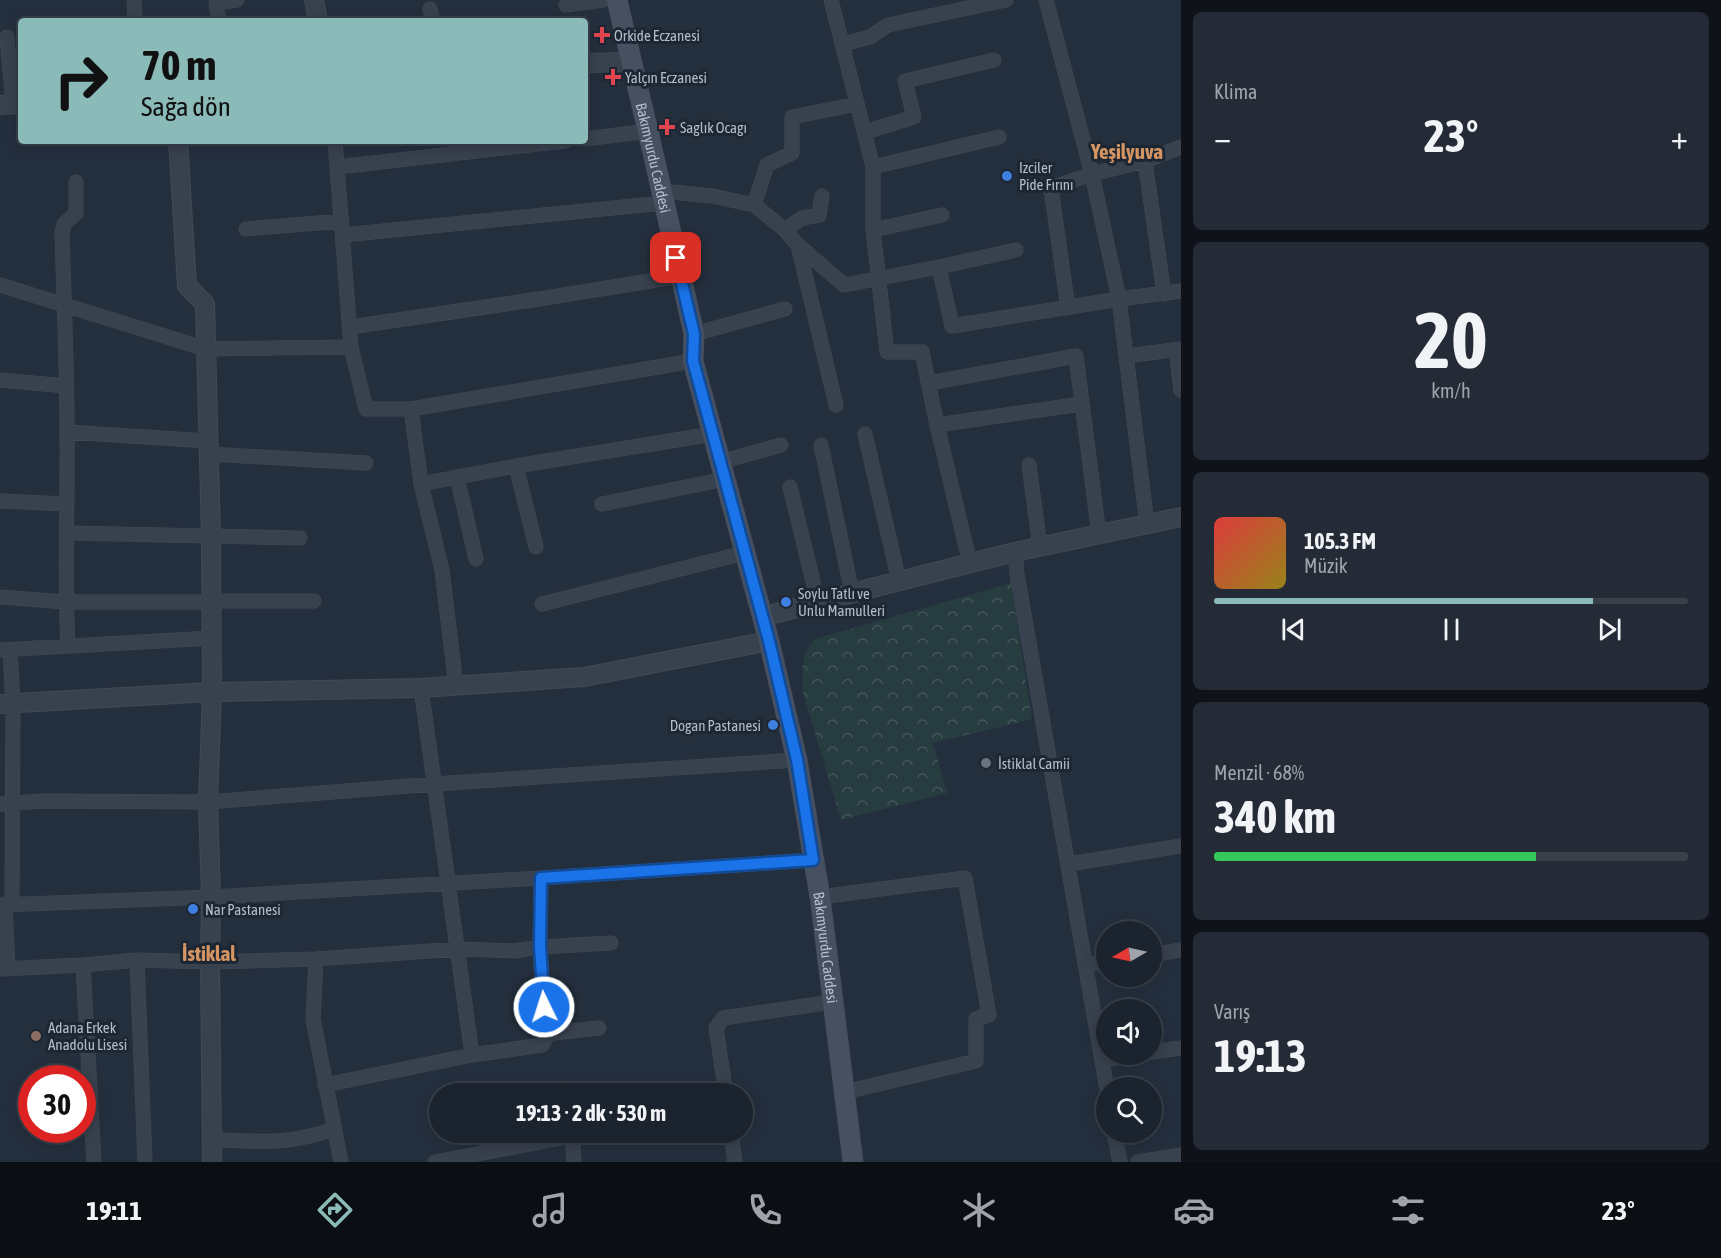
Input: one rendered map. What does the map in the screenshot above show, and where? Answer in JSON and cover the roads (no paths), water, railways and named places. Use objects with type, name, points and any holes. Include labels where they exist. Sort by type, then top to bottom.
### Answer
[{"type":"main road","name":"Bakımyurdu Caddesi","points":[[616,0],[694,334],[693,361],[769,641],[797,760],[820,897],[853,1162]]},
{"type":"street","points":[[134,0],[135,18]]},
{"type":"street","points":[[219,18],[216,3],[237,0]]},
{"type":"street","points":[[317,18],[314,0],[322,0]]},
{"type":"street","points":[[566,5],[603,0]]},
{"type":"street","points":[[831,0],[873,167],[873,230],[887,352],[922,352],[970,564]]},
{"type":"street","points":[[843,44],[870,37],[888,25],[1006,0]]},
{"type":"street","points":[[1046,0],[1092,174],[1119,299],[1147,524]]},
{"type":"street","points":[[8,37],[11,104]]},
{"type":"street","points":[[865,132],[914,117],[905,81],[994,60]]},
{"type":"street","points":[[588,63],[632,62]]},
{"type":"street","points":[[754,205],[767,165],[792,153],[792,117],[857,104]]},
{"type":"street","points":[[588,139],[648,131]]},
{"type":"street","points":[[873,167],[999,136]]},
{"type":"street","points":[[178,144],[187,286],[205,304],[212,638],[208,802],[211,897],[212,1162]]},
{"type":"street","points":[[335,144],[351,347],[366,409],[411,409],[693,361]]},
{"type":"street","points":[[338,167],[539,144]]},
{"type":"street","points":[[1068,308],[1051,188],[1092,174],[1145,161],[1181,147]]},
{"type":"street","points":[[1145,161],[1164,294]]},
{"type":"street","points":[[68,646],[67,432],[62,234],[63,224],[76,213],[76,182]]},
{"type":"street","points":[[246,229],[342,228],[662,197],[713,196],[754,205],[785,230],[798,245],[844,285],[1016,250]]},
{"type":"street","points":[[785,230],[802,218],[819,215],[822,196]]},
{"type":"street","points":[[873,230],[942,215]]},
{"type":"street","points":[[798,245],[836,405]]},
{"type":"street","points":[[939,267],[952,326],[1181,291]]},
{"type":"street","points":[[350,327],[681,276]]},
{"type":"street","points":[[0,285],[206,349],[351,347]]},
{"type":"street","points":[[694,334],[785,309]]},
{"type":"street","points":[[1126,356],[1178,350],[1181,390]]},
{"type":"street","points":[[929,383],[1076,356],[1099,535]]},
{"type":"street","points":[[0,380],[66,386]]},
{"type":"street","points":[[937,425],[1081,404]]},
{"type":"street","points":[[411,409],[421,484],[442,570],[456,686]]},
{"type":"street","points":[[67,432],[366,463]]},
{"type":"street","points":[[421,484],[712,434]]},
{"type":"street","points":[[865,434],[899,581]]},
{"type":"street","points":[[602,504],[722,470],[781,445]]},
{"type":"street","points":[[821,445],[852,593]]},
{"type":"street","points":[[1029,465],[1040,547]]},
{"type":"street","points":[[516,466],[536,547]]},
{"type":"street","points":[[458,477],[476,559]]},
{"type":"street","points":[[790,487],[818,602]]},
{"type":"street","points":[[0,501],[67,504]]},
{"type":"street","points":[[762,617],[1015,552],[1181,517]]},
{"type":"street","points":[[68,533],[300,538]]},
{"type":"street","points":[[1015,552],[1096,1026]]},
{"type":"street","points":[[542,604],[744,553]]},
{"type":"street","points":[[0,597],[66,602],[314,601]]},
{"type":"street","points":[[212,638],[5,650],[7,804],[4,969],[137,960],[210,962],[316,959],[458,949],[514,951],[540,946],[611,944]]},
{"type":"street","points":[[6,704],[212,692],[421,688],[584,677],[769,641]]},
{"type":"street","points":[[421,688],[472,1055]]},
{"type":"street","points":[[7,804],[42,801],[208,802],[434,784],[797,760]]},
{"type":"street","points":[[1069,864],[1181,846]]},
{"type":"street","points":[[6,904],[211,897],[813,860]]},
{"type":"street","points":[[325,1085],[472,1055],[543,1044],[545,1034],[540,946],[541,878]]},
{"type":"street","points":[[820,897],[965,878],[989,1015],[976,1019],[976,1061],[845,1092]]},
{"type":"street","points":[[1162,953],[1181,950]]},
{"type":"street","points":[[316,959],[313,1019],[341,1162]]},
{"type":"street","points":[[137,960],[145,1162]]},
{"type":"street","points":[[1085,964],[1096,962]]},
{"type":"street","points":[[83,965],[94,1162]]},
{"type":"street","points":[[724,1083],[716,1029],[723,1018],[832,1002]]},
{"type":"street","points":[[545,1034],[599,1028]]},
{"type":"street","points":[[1162,1051],[1181,1048]]},
{"type":"street","points":[[211,1139],[279,1142],[310,1137],[334,1129]]},
{"type":"street","points":[[435,1162],[528,1143]]},
{"type":"street","points":[[573,1143],[574,1162]]},
{"type":"street","points":[[732,1143],[735,1162]]},
{"type":"street","points":[[1116,1143],[1119,1162]]},
{"type":"street","points":[[1138,1162],[1181,1155]]},
{"type":"place","name":"Orkide Eczanesi","points":[[602,35]]},
{"type":"place","name":"Yalçın Eczanesi","points":[[613,77]]},
{"type":"place","name":"Saglık Ocagı","points":[[667,127]]},
{"type":"place","name":"Izciler Pide Fırını","points":[[1007,176]]},
{"type":"place","name":"Soylu Tatlı ve Unlu Mamulleri","points":[[786,602]]},
{"type":"place","name":"Dogan Pastanesi","points":[[773,725]]},
{"type":"place","name":"İstiklal Camii","points":[[986,763]]},
{"type":"place","name":"Nar Pastanesi","points":[[193,909]]},
{"type":"place","name":"Adana Erkek Anadolu Lisesi","points":[[36,1036]]},
{"type":"district","name":"Yeşilyuva","points":[[1127,151]]},
{"type":"district","name":"İstiklal","points":[[209,953]]}]
